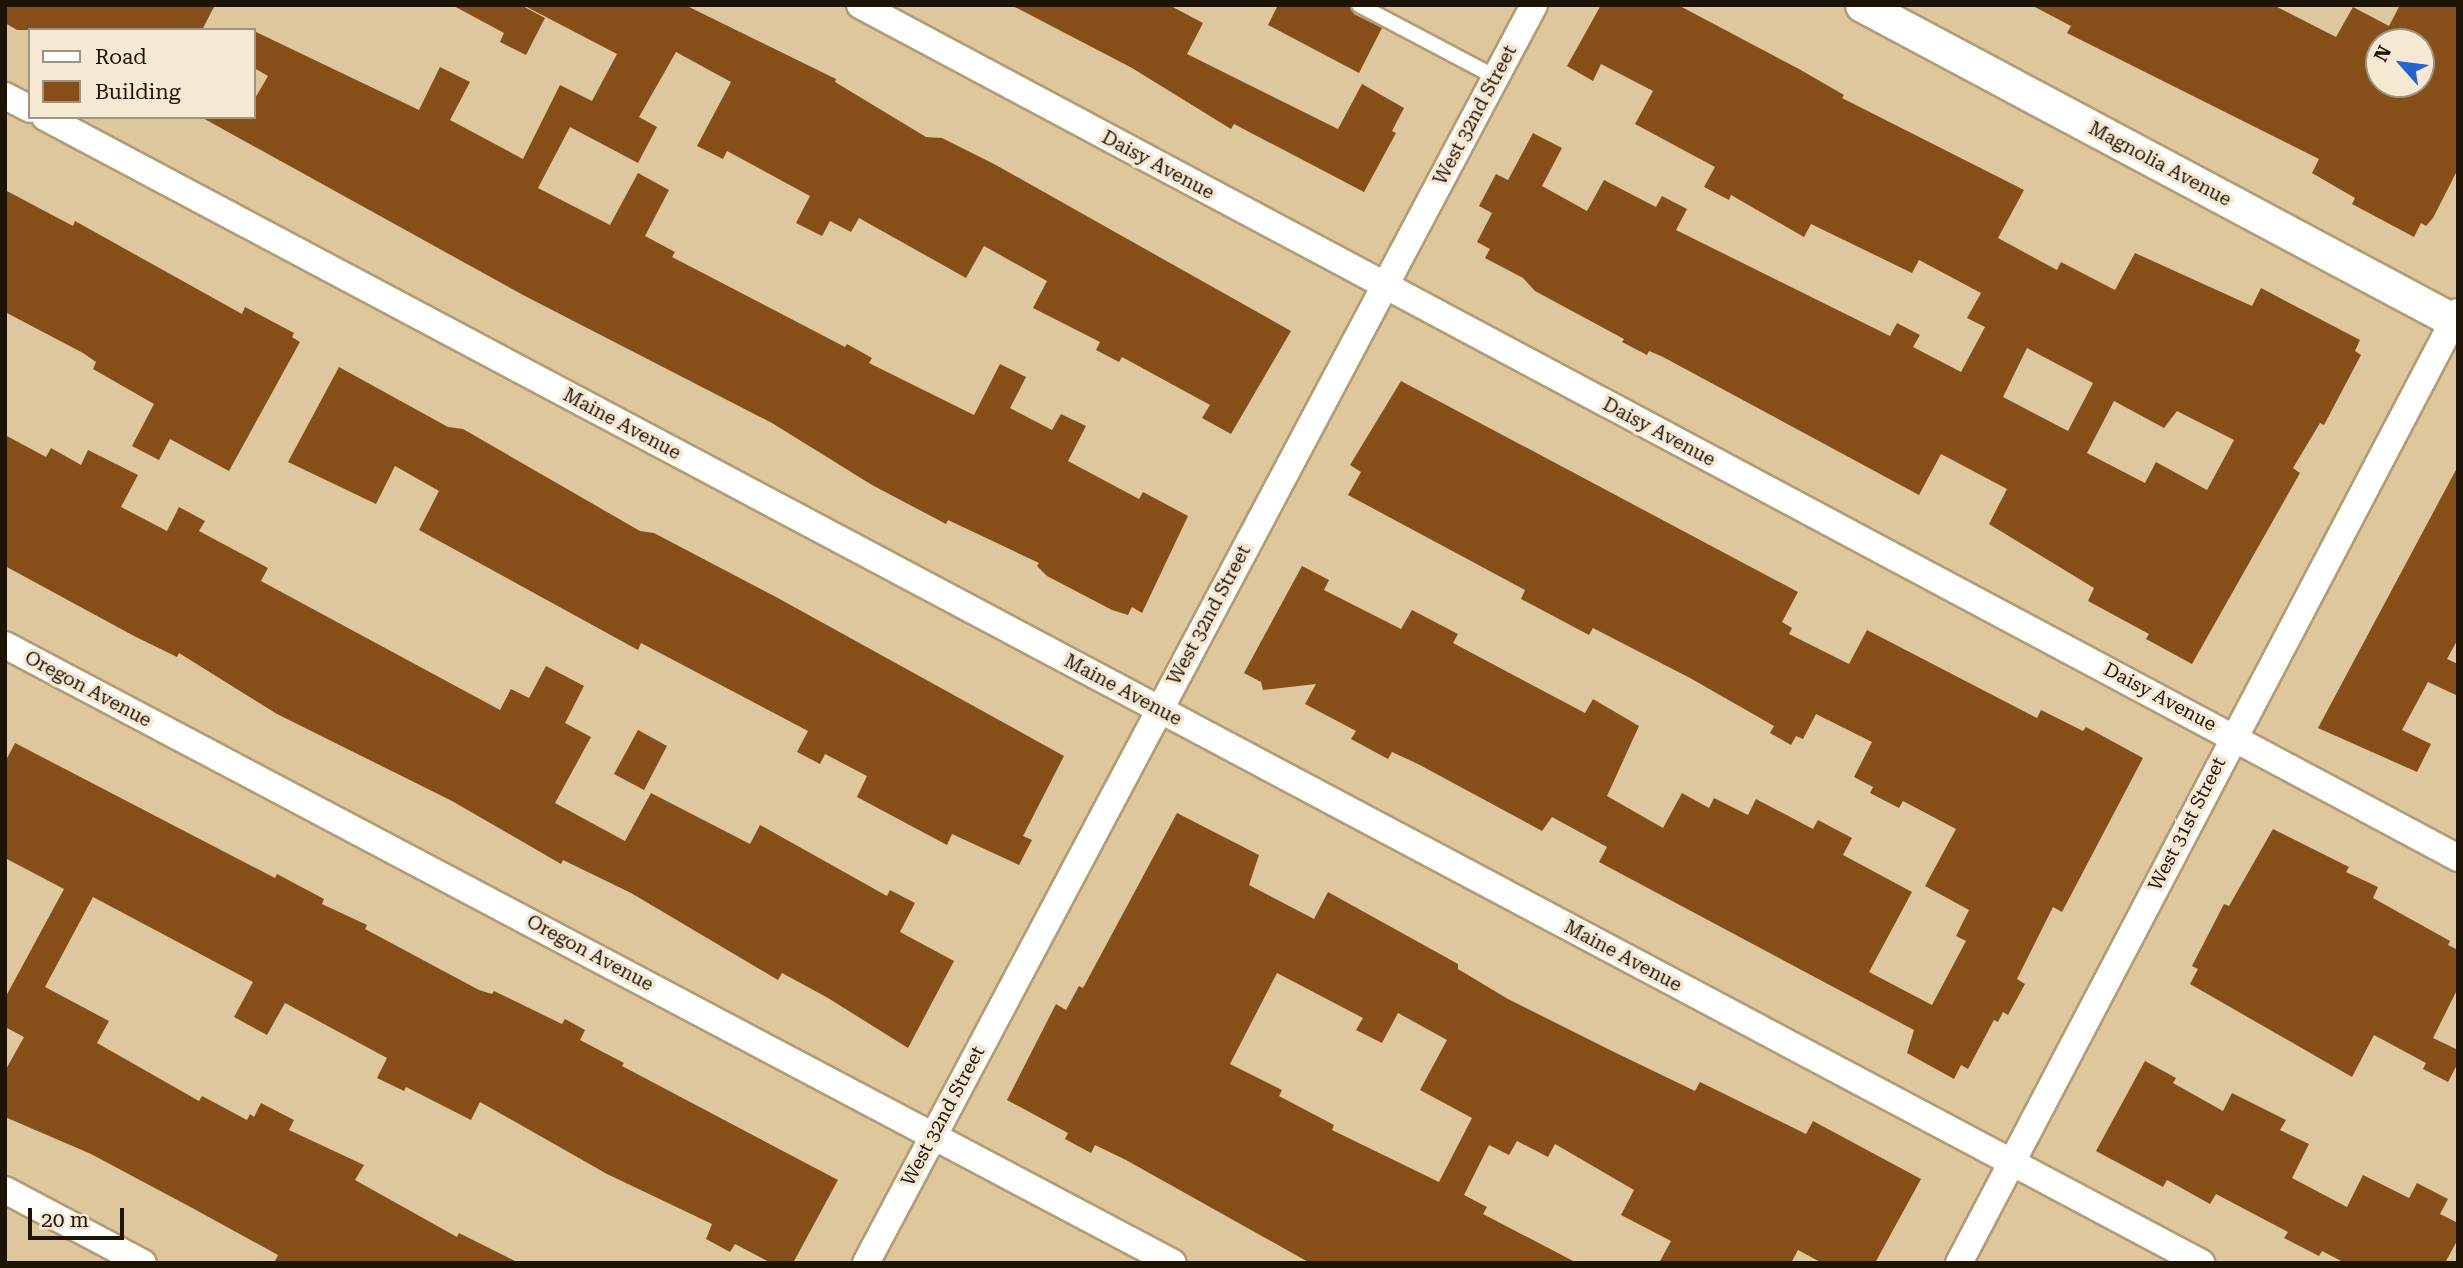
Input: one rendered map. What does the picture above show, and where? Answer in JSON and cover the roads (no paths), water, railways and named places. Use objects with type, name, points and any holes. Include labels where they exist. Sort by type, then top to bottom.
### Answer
[{"type":"street","name":"Daisy Avenue","points":[[860,5],[2458,858]]},
{"type":"street","name":"West 32nd Street","points":[[866,1263],[1534,5]]},
{"type":"street","name":"Magnolia Avenue","points":[[1862,5],[2456,318]]},
{"type":"street","points":[[5,96],[28,108]]},
{"type":"street","name":"Maine Avenue","points":[[48,119],[2201,1263]]},
{"type":"street","name":"West 31st Street","points":[[1959,1263],[2013,1164],[2233,736],[2456,318]]},
{"type":"street","name":"Oregon Avenue","points":[[5,645],[1174,1263]]},
{"type":"street","points":[[5,1190],[143,1263]]},
{"type":"lane","points":[[1359,5],[1495,77]]}]
